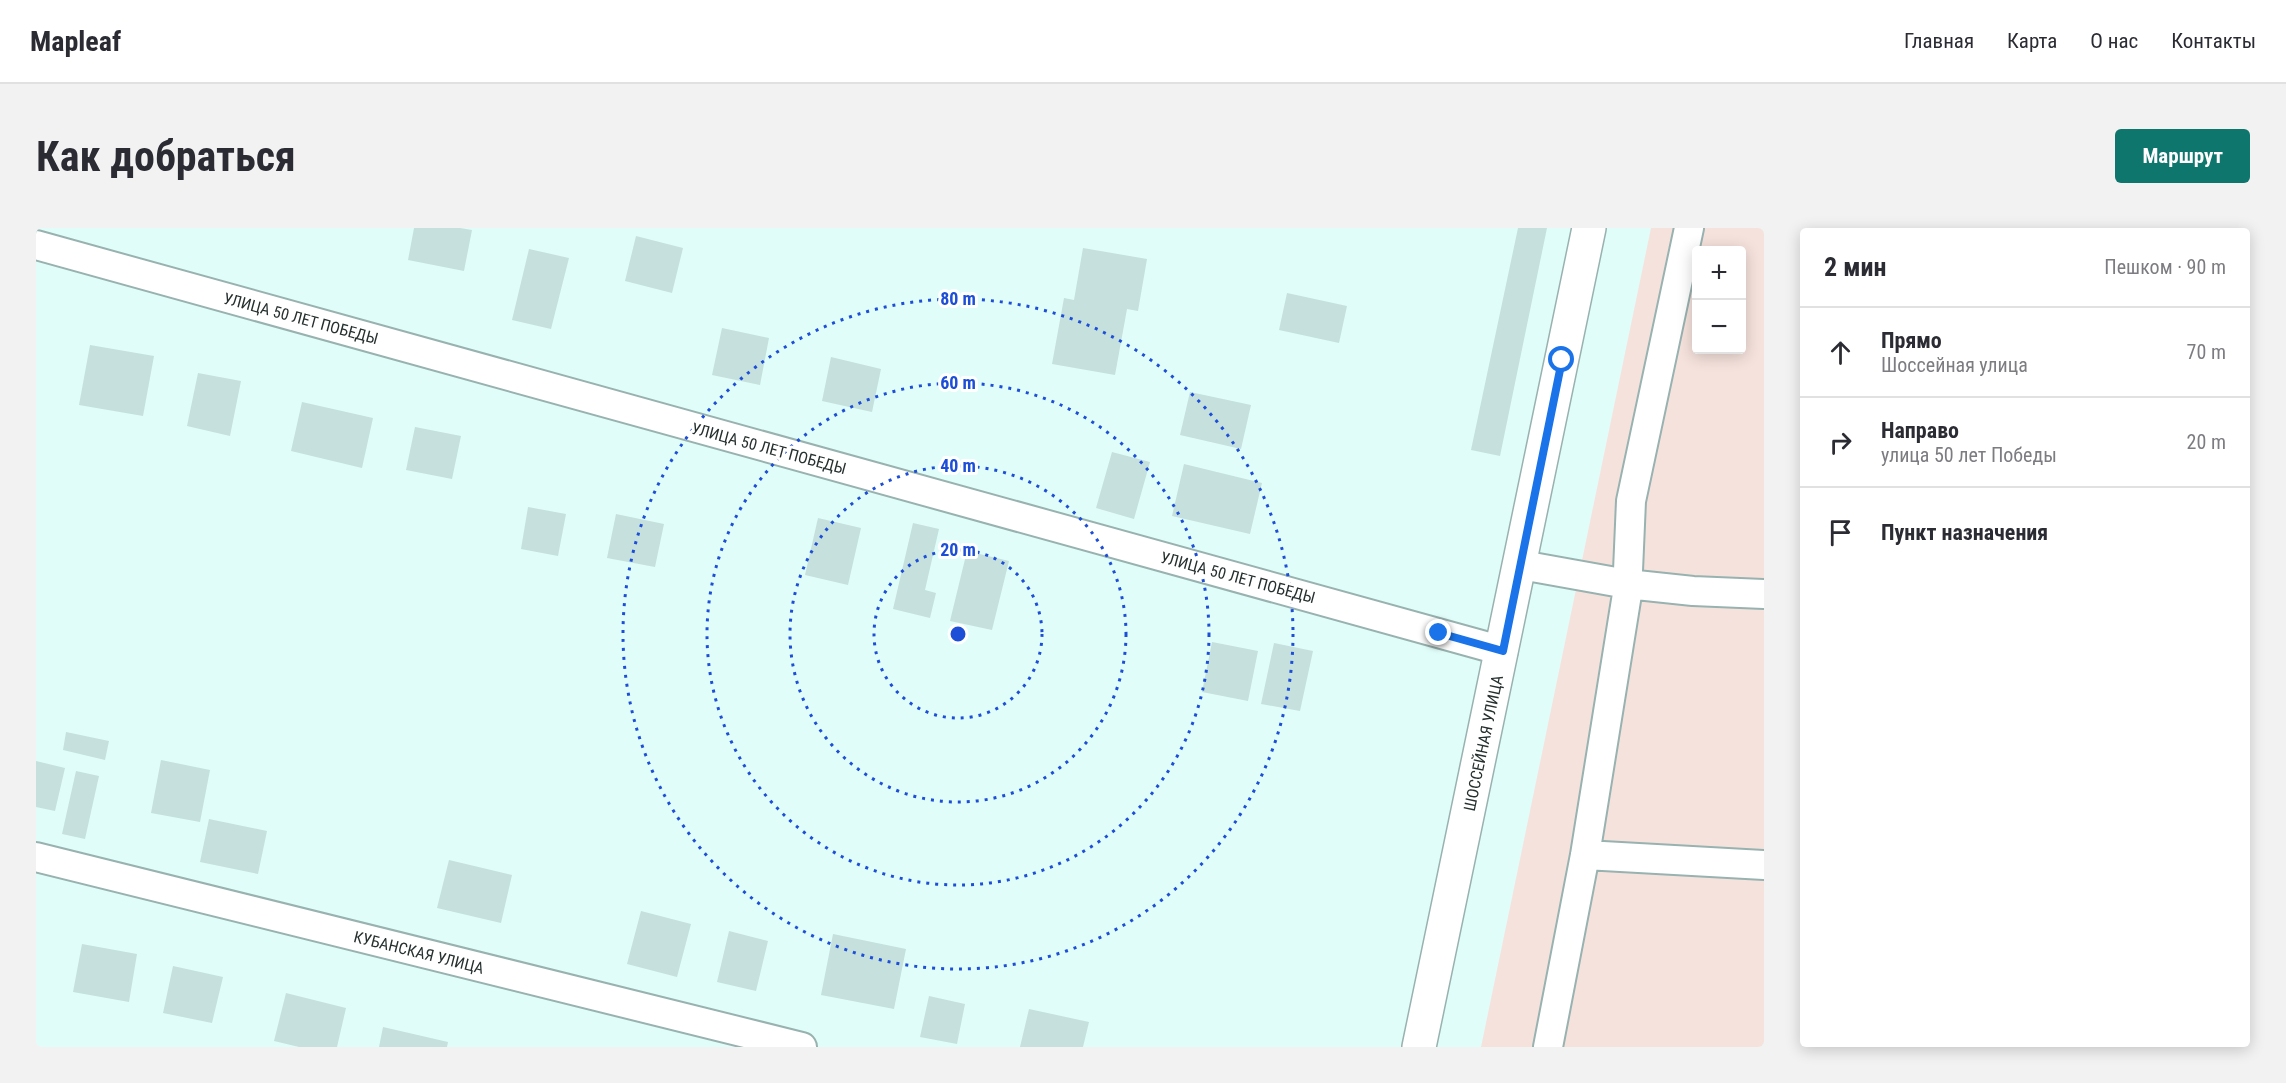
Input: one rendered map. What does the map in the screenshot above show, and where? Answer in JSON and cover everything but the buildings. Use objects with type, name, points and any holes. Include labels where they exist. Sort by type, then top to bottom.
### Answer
[{"type":"main road","name":"ШОССЕЙНАЯ УЛИЦА","points":[[1419,1047],[1521,565],[1589,228]]},
{"type":"street","points":[[1548,1047],[1585,855],[1627,584],[1631,501],[1689,228]]},
{"type":"street","name":"УЛИЦА 50 ЛЕТ ПОБЕДЫ","points":[[36,245],[1503,651]]},
{"type":"street","points":[[1521,565],[1627,584],[1693,591],[1764,594]]},
{"type":"street","points":[[1585,855],[1764,864]]},
{"type":"street","name":"КУБАНСКАЯ УЛИЦА","points":[[36,857],[802,1047]]},
{"type":"shaded area","points":[[1651,228],[1764,228],[1764,1047],[1481,1047]]},
{"type":"route","points":[[1439,633],[1503,651],[1562,360]]}]
